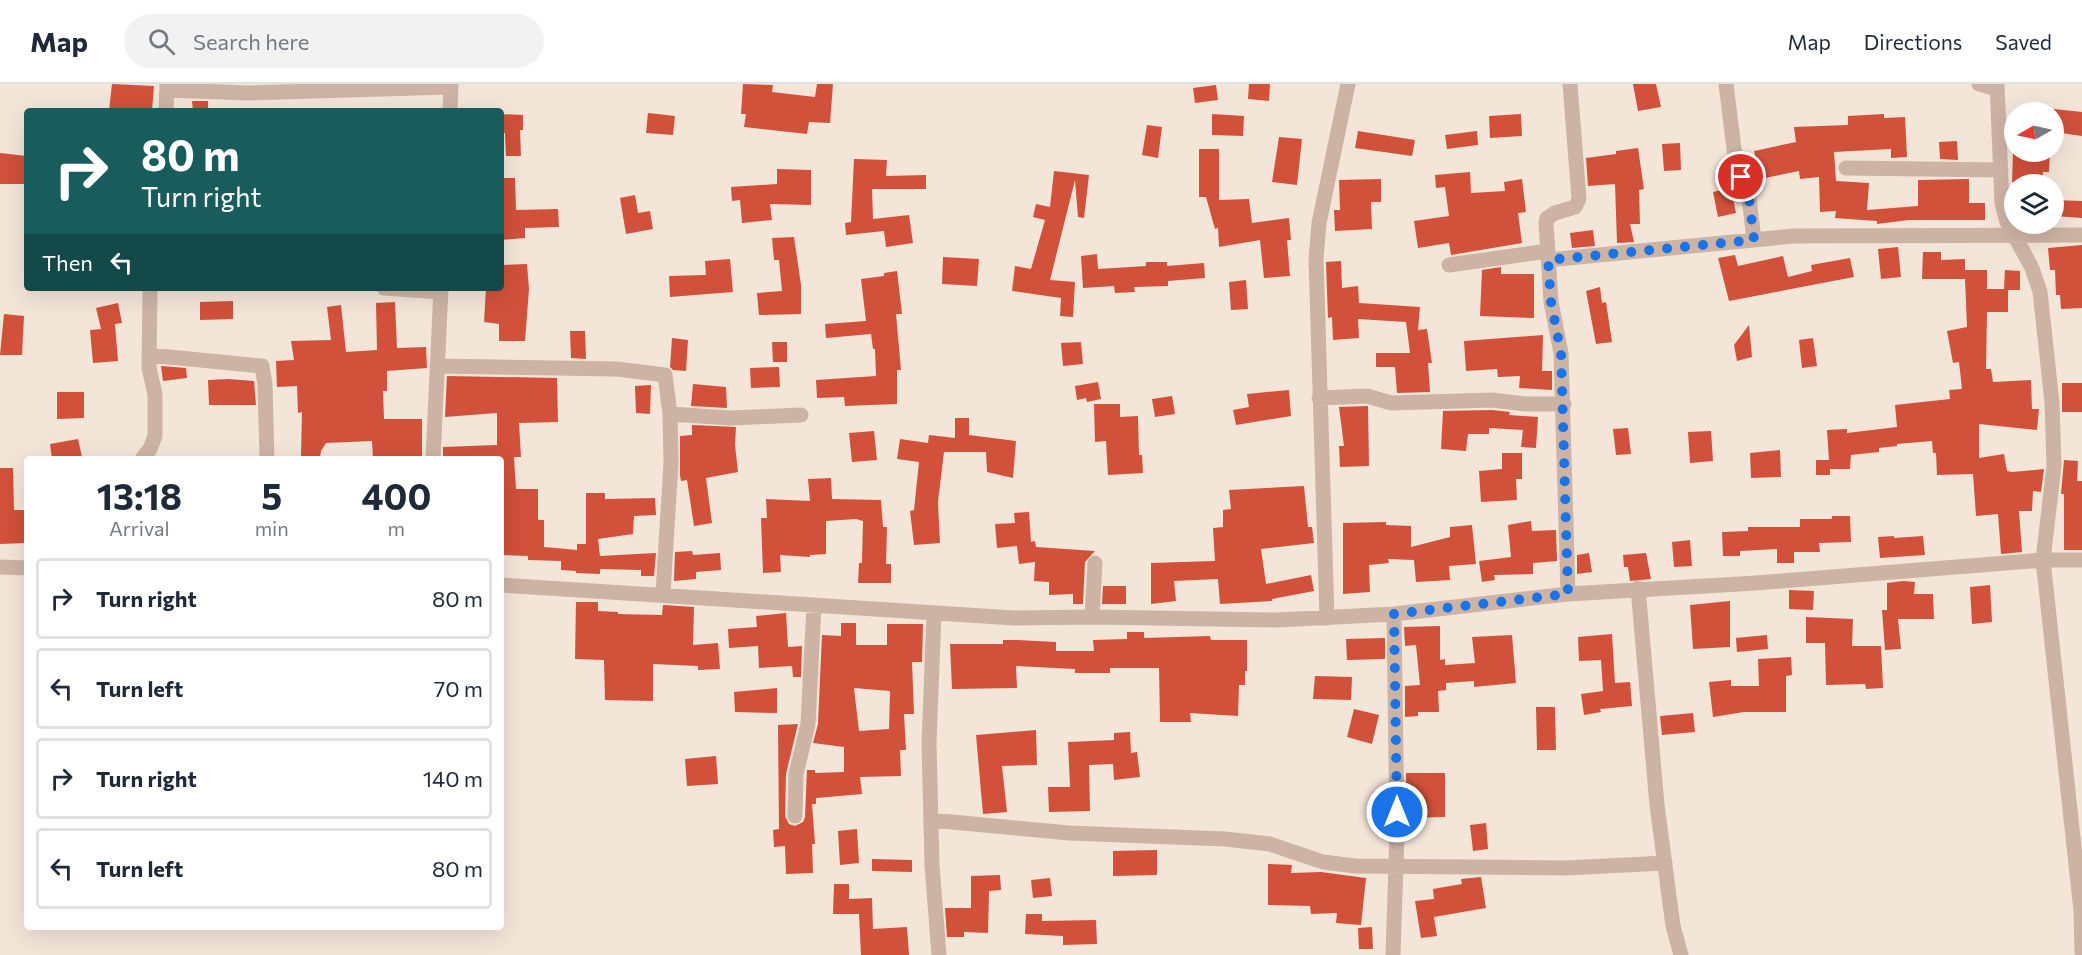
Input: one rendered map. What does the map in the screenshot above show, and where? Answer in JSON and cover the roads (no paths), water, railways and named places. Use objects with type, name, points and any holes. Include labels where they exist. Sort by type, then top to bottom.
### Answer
[{"type":"street","points":[[1326,618],[1316,259],[1319,223],[1348,84]]},
{"type":"street","points":[[1568,594],[1564,404],[1561,353],[1551,302],[1547,218],[1575,207],[1579,199],[1570,84]]},
{"type":"street","points":[[1726,84],[1735,157],[1749,198],[1754,240]]},
{"type":"street","points":[[1979,84],[1997,86],[2004,208]]},
{"type":"street","points":[[166,108],[167,87],[248,93],[451,86],[450,108]]},
{"type":"street","points":[[1846,168],[2001,170]]},
{"type":"street","points":[[1449,265],[1794,236],[2004,233]]},
{"type":"street","points":[[2014,234],[2032,268],[2040,292],[2052,403],[2054,466],[2043,560],[2081,911],[2082,952]]},
{"type":"street","points":[[2048,234],[2082,235]]},
{"type":"street","points":[[144,456],[155,436],[155,394],[150,378],[149,355],[150,291]]},
{"type":"street","points":[[433,456],[441,291]]},
{"type":"street","points":[[149,355],[262,366],[265,385],[267,456]]},
{"type":"street","points":[[438,366],[557,367],[659,373],[667,379],[670,463],[663,594]]},
{"type":"street","points":[[1319,398],[1367,396],[1391,403],[1492,400],[1526,404],[1564,404]]},
{"type":"street","points":[[670,414],[730,418],[801,415]]},
{"type":"street","points":[[504,585],[1014,618],[1277,620],[1394,614],[1638,588],[1756,583],[2043,560],[2082,560]]},
{"type":"street","points":[[1092,617],[1095,563]]},
{"type":"street","points":[[0,567],[24,568]]},
{"type":"street","points":[[1638,588],[1657,805],[1673,926],[1681,955]]},
{"type":"street","points":[[795,816],[796,774],[807,724],[814,606]]},
{"type":"street","points":[[934,614],[928,743],[939,955]]},
{"type":"street","points":[[1393,955],[1397,700],[1394,614]]},
{"type":"street","points":[[931,820],[1069,833],[1225,839],[1270,844],[1323,862],[1355,866],[1556,868],[1665,863]]}]
